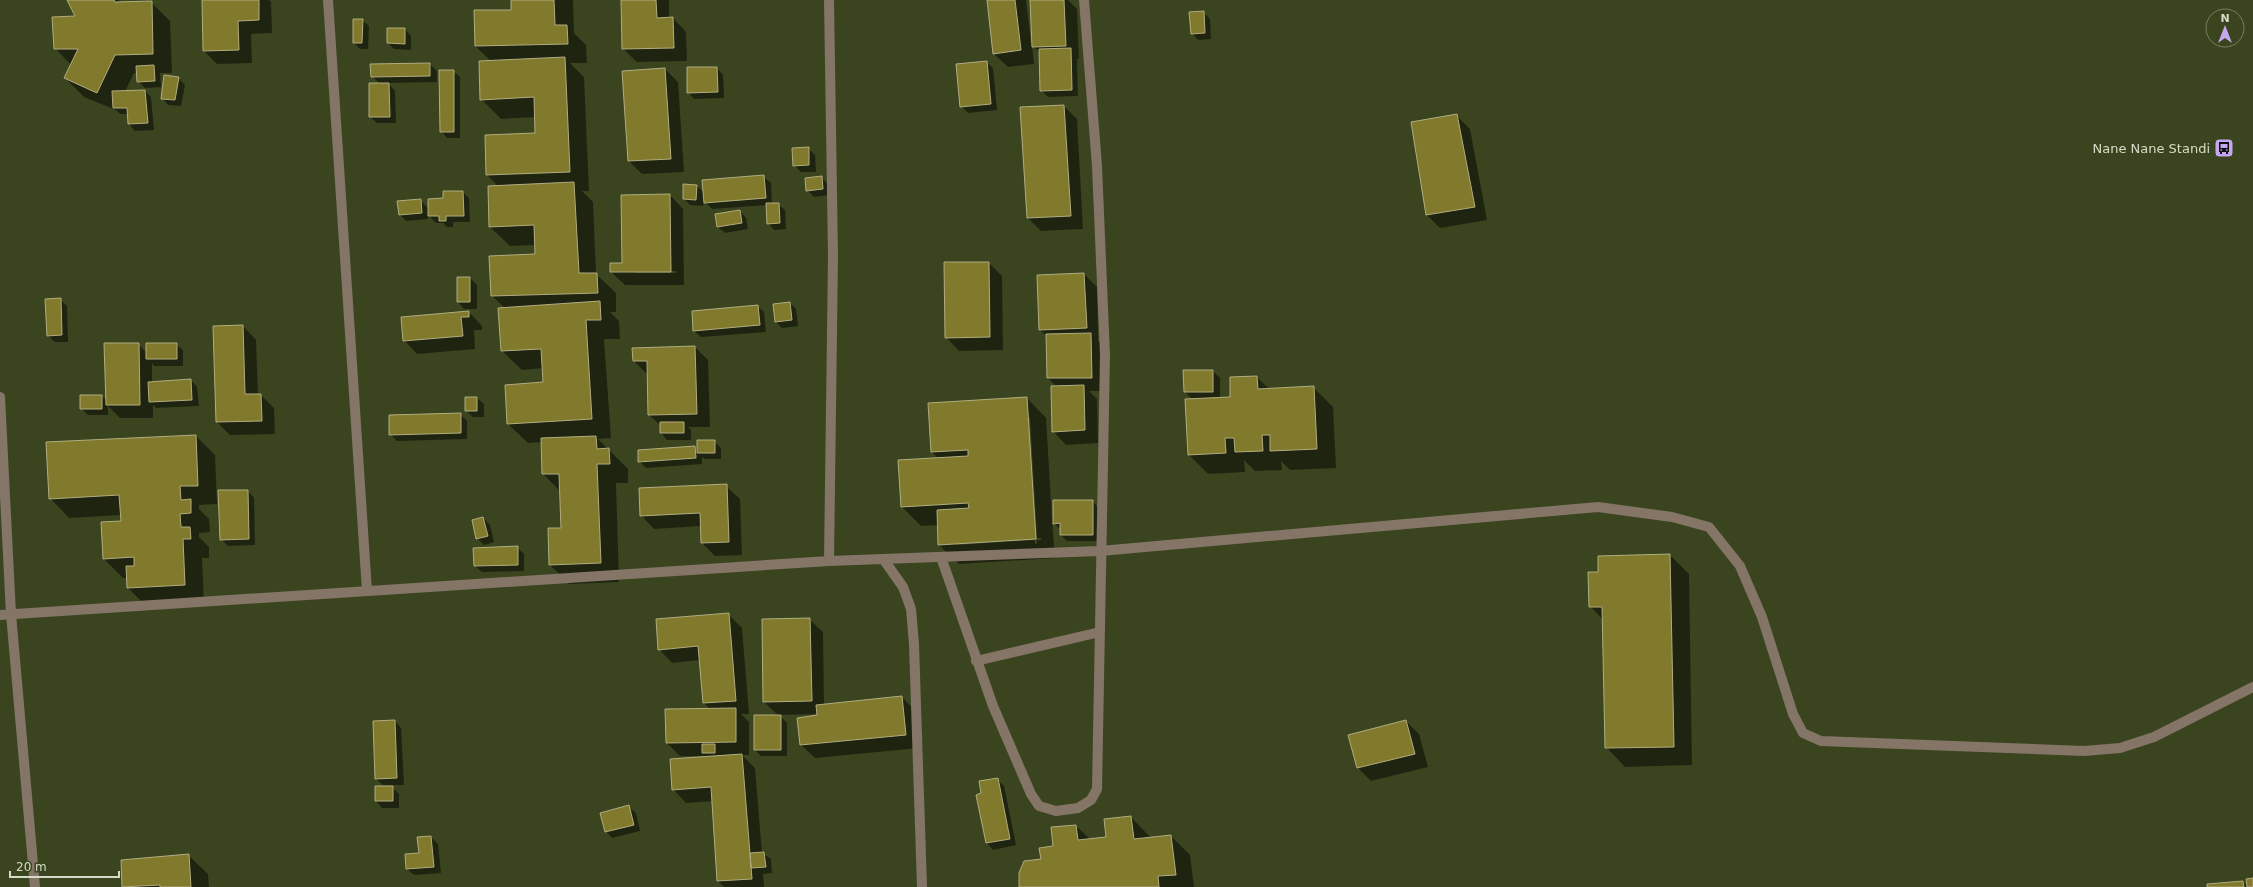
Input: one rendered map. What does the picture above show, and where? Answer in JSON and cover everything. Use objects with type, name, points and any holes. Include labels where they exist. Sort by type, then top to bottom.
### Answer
[{"type":"street","points":[[328,0],[368,592]]},
{"type":"street","points":[[829,0],[833,256],[829,561]]},
{"type":"street","points":[[941,557],[976,661],[993,706],[1031,794],[1039,806],[1056,811],[1078,808],[1091,800],[1097,789],[1100,551],[1105,355],[1097,166],[1084,0]]},
{"type":"street","points":[[0,397],[11,614],[35,887]]},
{"type":"street","points":[[0,615],[829,561],[1100,551],[1598,507],[1689,520],[1709,527],[1740,566],[1762,617],[1793,714],[1803,733],[1821,741],[2084,751],[2120,748],[2154,737],[2253,687]]},
{"type":"street","points":[[884,560],[902,587],[911,609],[914,644],[922,887]]},
{"type":"street","points":[[976,661],[1100,632]]},
{"type":"building","points":[[67,0],[114,0],[115,2],[152,1],[153,54],[115,55],[97,93],[64,78],[78,49],[54,49],[52,17],[75,16]]},
{"type":"building","points":[[202,0],[259,0],[259,20],[238,21],[239,50],[203,51]]},
{"type":"building","points":[[511,0],[554,0],[555,25],[567,25],[568,44],[475,46],[474,10],[511,10]]},
{"type":"building","points":[[621,0],[656,0],[657,18],[673,17],[674,48],[622,49]]},
{"type":"building","points":[[987,0],[1015,0],[1021,50],[993,54]]},
{"type":"building","points":[[1030,0],[1064,0],[1066,46],[1032,47]]},
{"type":"building","points":[[1204,11],[1205,33],[1191,34],[1189,12]]},
{"type":"building","points":[[353,19],[363,19],[362,43],[353,43]]},
{"type":"building","points":[[387,28],[405,28],[405,44],[387,43]]},
{"type":"building","points":[[1071,48],[1072,90],[1040,91],[1039,49]]},
{"type":"building","points":[[565,57],[570,172],[486,175],[485,135],[535,133],[534,97],[480,100],[479,61]]},
{"type":"building","points":[[987,61],[991,104],[960,107],[956,64]]},
{"type":"building","points":[[430,63],[430,76],[371,77],[370,64]]},
{"type":"building","points":[[154,65],[155,81],[137,82],[136,66]]},
{"type":"building","points":[[687,67],[717,67],[718,92],[687,93]]},
{"type":"building","points":[[665,68],[671,159],[628,161],[622,71]]},
{"type":"building","points":[[439,70],[454,70],[454,132],[440,132]]},
{"type":"building","points":[[164,75],[179,77],[175,100],[161,99]]},
{"type":"building","points":[[369,83],[389,83],[390,117],[369,117]]},
{"type":"building","points":[[145,90],[148,123],[128,124],[127,108],[113,108],[112,91]]},
{"type":"building","points":[[1064,105],[1071,216],[1027,218],[1020,107]]},
{"type":"building","points":[[1457,114],[1475,207],[1426,215],[1411,122]]},
{"type":"building","points":[[809,147],[809,165],[793,166],[792,148]]},
{"type":"building","points":[[764,175],[766,198],[704,203],[702,180]]},
{"type":"building","points":[[822,176],[823,189],[806,191],[805,178]]},
{"type":"building","points":[[574,182],[579,273],[597,273],[598,293],[491,296],[489,256],[535,254],[534,225],[489,227],[488,186]]},
{"type":"building","points":[[683,184],[697,185],[696,200],[683,199]]},
{"type":"building","points":[[443,191],[463,191],[464,216],[446,216],[446,221],[439,221],[439,216],[428,216],[428,199],[443,198]]},
{"type":"building","points":[[670,194],[671,272],[610,272],[610,263],[622,263],[621,195]]},
{"type":"building","points":[[421,199],[422,213],[399,215],[397,201]]},
{"type":"building","points":[[766,203],[779,203],[780,223],[767,224]]},
{"type":"building","points":[[740,210],[742,223],[717,227],[715,214]]},
{"type":"building","points":[[944,262],[989,262],[990,337],[945,338]]},
{"type":"building","points":[[1084,273],[1087,328],[1039,330],[1037,275]]},
{"type":"building","points":[[457,277],[470,277],[470,302],[457,302]]},
{"type":"building","points":[[61,298],[62,335],[47,336],[45,299]]},
{"type":"building","points":[[600,301],[601,320],[586,320],[592,419],[507,424],[505,385],[543,382],[541,349],[501,351],[498,308]]},
{"type":"building","points":[[790,302],[792,320],[775,322],[773,304]]},
{"type":"building","points":[[758,305],[760,325],[693,331],[692,311]]},
{"type":"building","points":[[469,311],[469,317],[461,317],[463,336],[403,341],[401,317]]},
{"type":"building","points":[[243,325],[245,394],[261,394],[262,421],[216,422],[213,326]]},
{"type":"building","points":[[1091,333],[1092,378],[1047,378],[1046,334]]},
{"type":"building","points":[[104,343],[139,343],[140,405],[106,405]]},
{"type":"building","points":[[146,343],[177,343],[177,359],[146,359]]},
{"type":"building","points":[[695,346],[697,414],[648,415],[647,361],[633,361],[632,348]]},
{"type":"building","points":[[1183,370],[1213,370],[1213,392],[1184,392]]},
{"type":"building","points":[[1257,376],[1258,389],[1314,386],[1317,449],[1270,451],[1270,435],[1262,435],[1263,451],[1235,452],[1234,438],[1225,438],[1226,453],[1188,455],[1185,399],[1230,397],[1230,377]]},
{"type":"building","points":[[191,379],[192,400],[149,402],[148,382]]},
{"type":"building","points":[[1084,385],[1085,430],[1052,432],[1051,386]]},
{"type":"building","points":[[80,395],[102,395],[102,409],[80,409]]},
{"type":"building","points":[[465,397],[477,397],[477,411],[465,411]]},
{"type":"building","points":[[1027,397],[1036,539],[938,545],[937,510],[969,508],[968,503],[901,507],[898,460],[968,456],[968,450],[931,452],[928,403]]},
{"type":"building","points":[[461,413],[461,433],[389,435],[389,415]]},
{"type":"building","points":[[660,422],[684,422],[684,433],[660,433]]},
{"type":"building","points":[[196,435],[198,486],[180,486],[181,500],[191,499],[191,513],[180,514],[181,527],[190,527],[191,539],[183,539],[185,585],[127,588],[126,566],[134,566],[134,557],[103,559],[101,522],[121,521],[119,495],[49,499],[46,442]]},
{"type":"building","points":[[596,436],[597,449],[609,448],[610,464],[597,464],[601,563],[549,565],[548,528],[561,528],[559,474],[542,474],[541,438]]},
{"type":"building","points":[[697,440],[715,440],[715,453],[697,453]]},
{"type":"building","points":[[695,446],[696,458],[638,462],[638,450]]},
{"type":"building","points":[[727,484],[729,542],[701,543],[700,513],[640,516],[639,488]]},
{"type":"building","points":[[218,490],[248,490],[249,539],[220,540]]},
{"type":"building","points":[[1053,500],[1093,500],[1093,535],[1060,535],[1060,523],[1053,524]]},
{"type":"building","points":[[483,517],[488,536],[476,539],[472,520]]},
{"type":"building","points":[[518,546],[518,565],[474,566],[473,548]]},
{"type":"building","points":[[1670,554],[1674,747],[1605,748],[1602,607],[1589,607],[1588,572],[1598,572],[1598,556]]},
{"type":"building","points":[[729,613],[736,701],[703,703],[698,646],[658,650],[656,619]]},
{"type":"building","points":[[810,618],[812,701],[763,702],[762,619]]},
{"type":"building","points":[[902,696],[906,735],[800,745],[797,718],[817,715],[816,705]]},
{"type":"building","points":[[736,708],[736,742],[666,743],[665,709]]},
{"type":"building","points":[[754,715],[781,715],[781,750],[754,750]]},
{"type":"building","points":[[395,720],[397,778],[375,779],[373,721]]},
{"type":"building","points":[[1406,720],[1415,754],[1357,768],[1348,735]]},
{"type":"building","points":[[702,744],[715,744],[715,753],[702,753]]},
{"type":"building","points":[[742,754],[752,879],[717,881],[711,787],[672,790],[670,759]]},
{"type":"building","points":[[998,778],[1010,839],[986,843],[976,795],[981,793],[979,781]]},
{"type":"building","points":[[375,786],[393,786],[393,801],[375,801]]},
{"type":"building","points":[[629,805],[634,825],[605,832],[600,813]]},
{"type":"building","points":[[1131,816],[1134,839],[1171,835],[1176,875],[1158,876],[1159,887],[1019,887],[1019,873],[1024,861],[1041,859],[1039,848],[1053,846],[1051,827],[1076,825],[1078,840],[1106,837],[1104,819]]},
{"type":"building","points":[[431,836],[434,867],[406,869],[405,854],[419,853],[417,837]]},
{"type":"building","points":[[764,852],[766,867],[751,868],[750,853]]},
{"type":"building","points":[[189,854],[191,887],[160,887],[160,885],[122,887],[121,860]]},
{"type":"building","points":[[2253,878],[2253,887],[2247,887],[2246,879]]},
{"type":"building","points":[[2243,881],[2244,887],[2207,887],[2207,884]]},
{"type":"place","name":"Nane Nane Standi","points":[[2224,148]]}]
